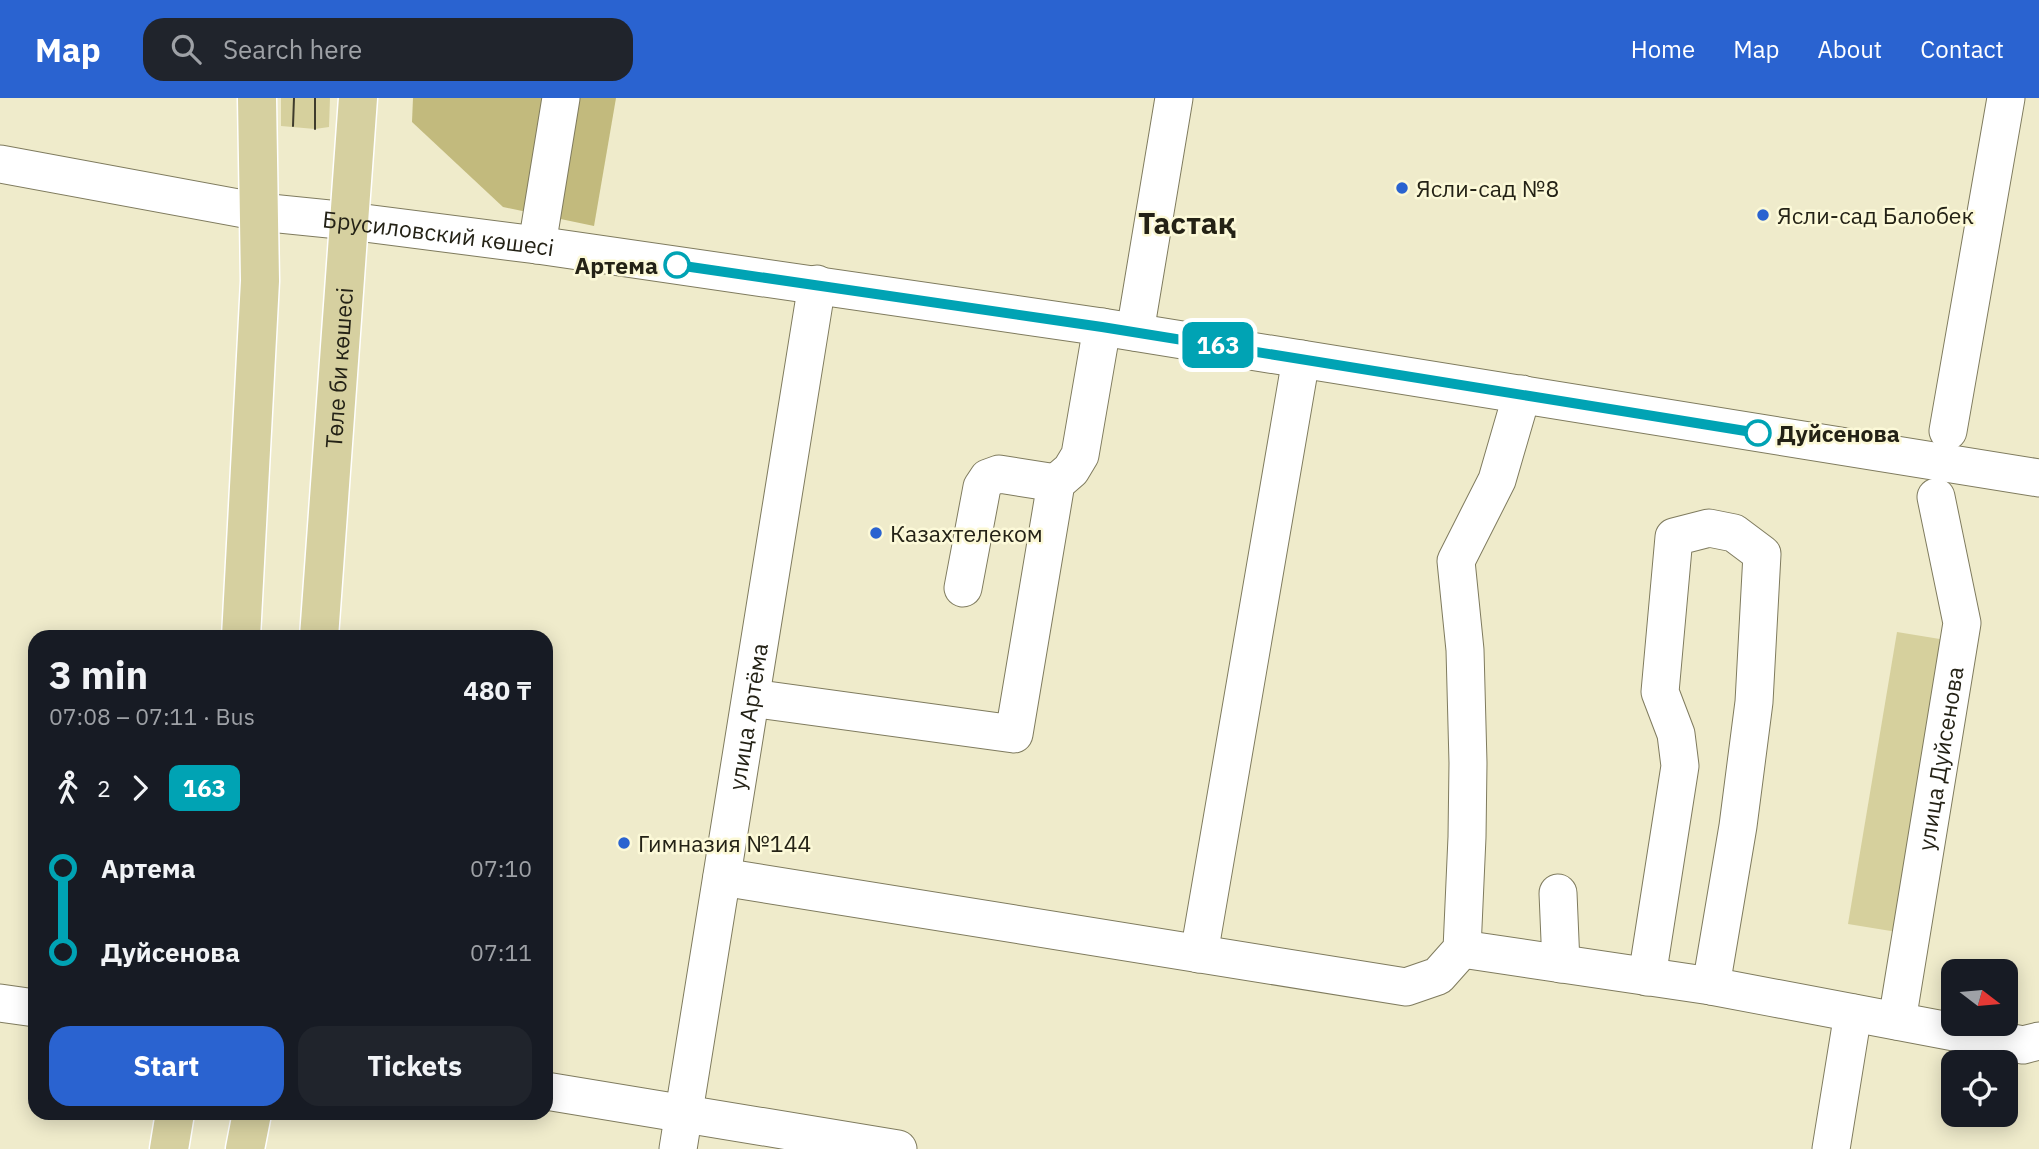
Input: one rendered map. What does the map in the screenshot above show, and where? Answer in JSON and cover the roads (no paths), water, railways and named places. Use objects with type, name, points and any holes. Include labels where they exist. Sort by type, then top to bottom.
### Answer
[{"type":"main road","points":[[241,630],[260,281],[257,98]]},
{"type":"main road","name":"Төле би көшесі","points":[[320,630],[358,98]]},
{"type":"main road","points":[[169,1149],[174,1120]]},
{"type":"main road","points":[[245,1149],[251,1120]]},
{"type":"street","points":[[537,245],[561,98]]},
{"type":"street","points":[[751,698],[1013,734],[1056,484],[1071,470],[1080,455],[1119,329],[1174,98]]},
{"type":"street","points":[[1948,431],[2006,98]]},
{"type":"street","name":"Брусиловский көшесі","points":[[0,164],[260,212],[537,245],[1119,329],[2039,478]]},
{"type":"street","name":"улица Артёма","points":[[681,1132],[817,284]]},
{"type":"street","points":[[1199,954],[1301,359]]},
{"type":"street","points":[[722,877],[1405,988],[1438,976],[1462,949],[1468,837],[1465,650],[1456,561],[1497,480],[1522,394]]},
{"type":"street","points":[[963,588],[982,488],[988,478],[999,474],[1056,484]]},
{"type":"street","name":"улица Дуйсенова","points":[[1897,1021],[1962,623],[1936,497]]},
{"type":"street","points":[[1647,977],[1680,766],[1675,734],[1660,692],[1674,537],[1709,528],[1734,533],[1762,554],[1754,702],[1738,826],[1711,986]]},
{"type":"street","points":[[1558,893],[1561,964]]},
{"type":"street","points":[[1462,949],[1711,986],[2023,1045],[2039,1041]]},
{"type":"street","points":[[0,1003],[28,1007]]},
{"type":"street","points":[[1831,1149],[1853,1013]]},
{"type":"street","points":[[553,1093],[681,1132],[898,1149]]},
{"type":"tram line","points":[[293,126],[294,98]]},
{"type":"tram line","points":[[315,98],[315,129]]},
{"type":"place","name":"Ясли-сад №8","points":[[1402,188]]},
{"type":"place","name":"Ясли-сад Балобек","points":[[1763,215]]},
{"type":"place","name":"Артема","points":[[677,265]]},
{"type":"place","name":"Дуйсенова","points":[[1758,433]]},
{"type":"place","name":"Казахтелеком","points":[[876,533]]},
{"type":"place","name":"Гимназия №144","points":[[624,843]]},
{"type":"district","name":"Тастақ","points":[[1187,222]]}]
